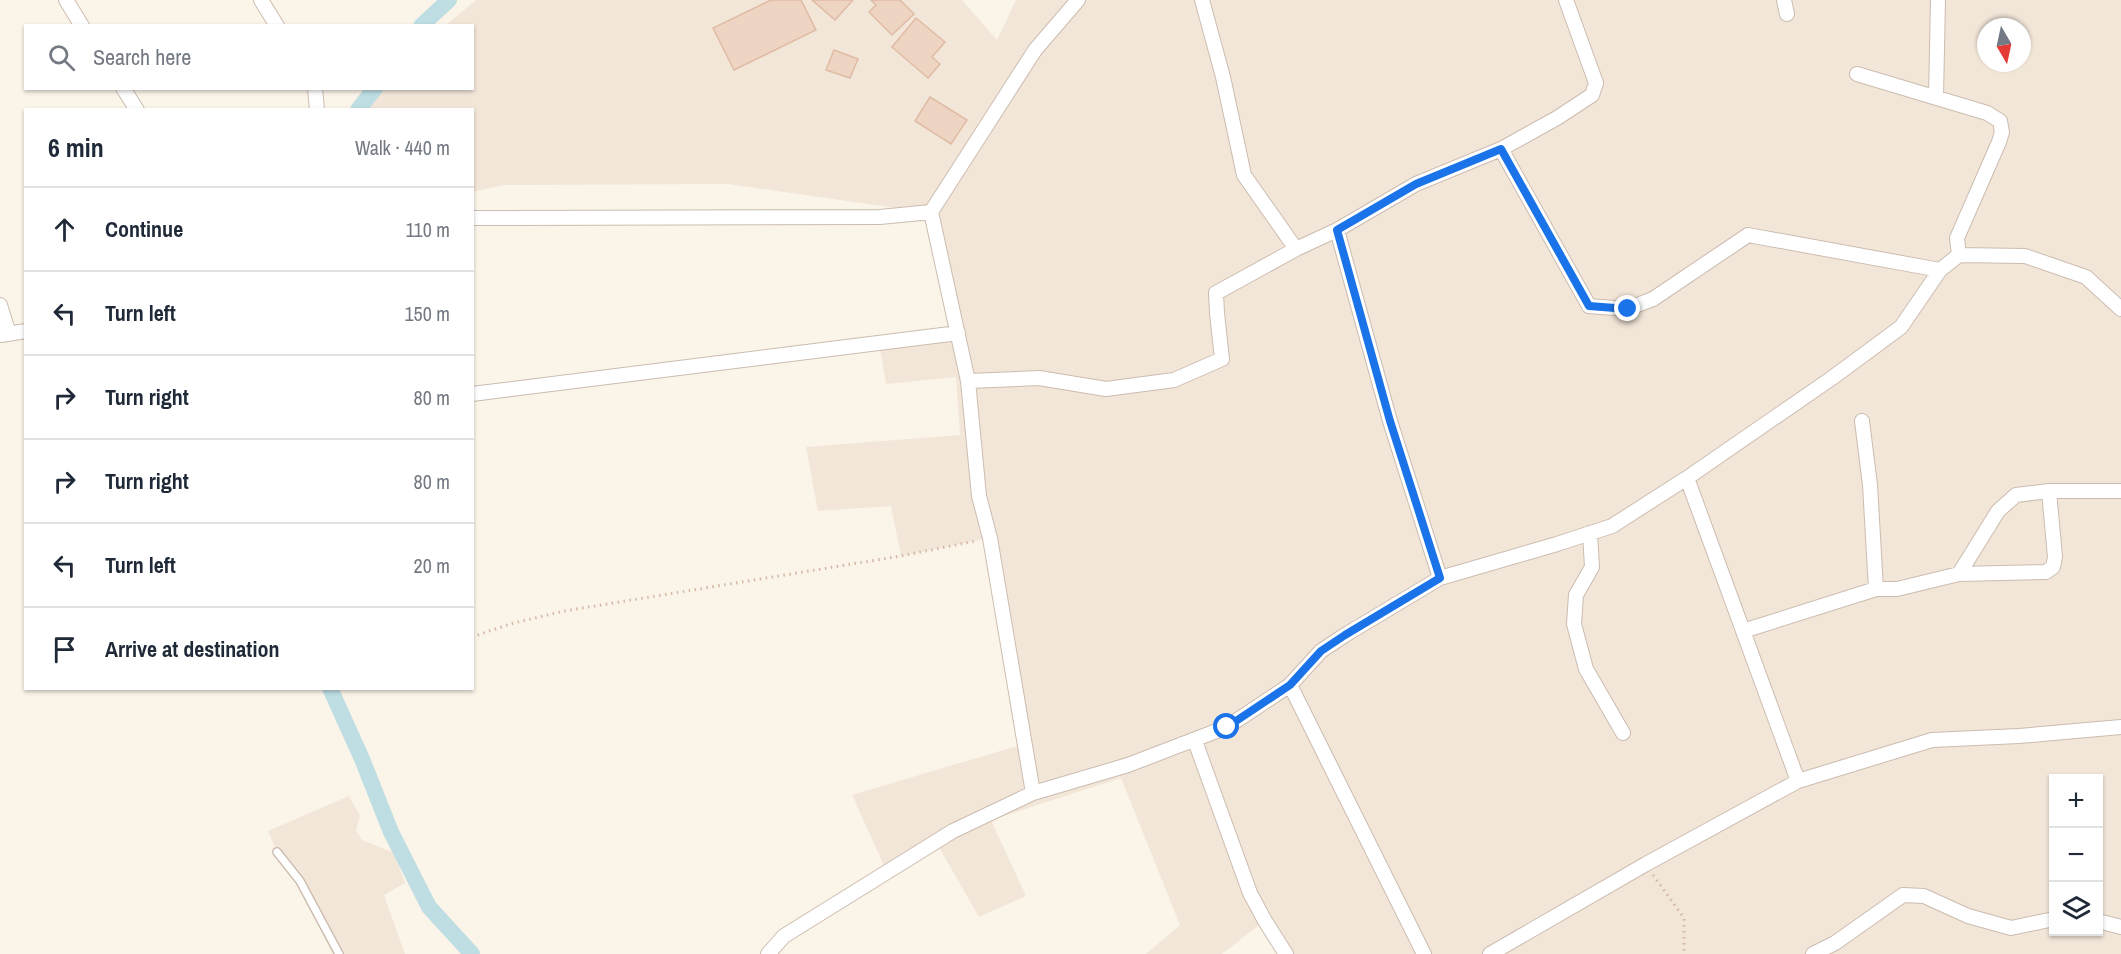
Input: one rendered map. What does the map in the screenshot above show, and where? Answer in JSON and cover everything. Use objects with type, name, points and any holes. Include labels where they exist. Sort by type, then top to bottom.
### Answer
[{"type":"street","points":[[66,0],[81,24]]},
{"type":"street","points":[[261,0],[276,24]]},
{"type":"street","points":[[1033,793],[990,538],[979,496],[968,381],[931,212],[1035,50],[1078,0]]},
{"type":"street","points":[[1202,0],[1223,76],[1244,175],[1296,249]]},
{"type":"street","points":[[968,381],[1039,378],[1106,389],[1174,380],[1222,359],[1216,293],[1296,249],[1337,230],[1416,184],[1501,149],[1557,118],[1592,95],[1596,83],[1566,0]]},
{"type":"street","points":[[1784,0],[1787,14]]},
{"type":"street","points":[[1936,98],[1938,0]]},
{"type":"street","points":[[1857,74],[1987,113],[2000,122],[2002,132],[1957,238],[1959,255]]},
{"type":"street","points":[[124,90],[136,108]]},
{"type":"street","points":[[315,90],[317,108]]},
{"type":"street","points":[[1501,149],[1589,306],[1628,309],[1653,299],[1748,235],[1940,270]]},
{"type":"street","points":[[474,218],[880,217],[931,212]]},
{"type":"street","points":[[1337,230],[1390,421],[1440,578]]},
{"type":"street","points":[[768,954],[784,936],[953,831],[1033,793],[1128,765],[1227,727],[1290,685],[1321,651],[1440,578],[1612,526],[1687,478],[1832,378],[1901,327],[1940,270],[1959,255],[2025,256],[2086,277],[2121,309]]},
{"type":"street","points":[[0,305],[5,335],[24,331]]},
{"type":"street","points":[[474,394],[958,333]]},
{"type":"street","points":[[1862,421],[1870,484],[1876,589]]},
{"type":"street","points":[[1687,478],[1798,781]]},
{"type":"street","points":[[1743,631],[1876,589],[1897,589],[1959,574],[2046,572],[2053,567],[2055,557],[2049,491]]},
{"type":"street","points":[[1959,574],[1998,511],[2016,495],[2049,491],[2121,491]]},
{"type":"street","points":[[1590,533],[1592,567],[1576,595],[1574,624],[1586,669],[1623,733]]},
{"type":"street","points":[[1290,685],[1424,954]]},
{"type":"street","points":[[1490,954],[1646,864],[1798,781],[1932,740],[2019,736],[2121,727]]},
{"type":"street","points":[[1195,741],[1250,893],[1264,921],[1286,954]]},
{"type":"street","points":[[1813,954],[1835,943],[1903,895],[1924,896],[1968,916],[2011,928],[2049,920]]},
{"type":"street","points":[[2103,922],[2121,927]]},
{"type":"lane","points":[[277,852],[300,881],[339,954]]},
{"type":"path","points":[[474,636],[510,624],[564,611],[901,556],[990,538]]},
{"type":"path","points":[[1646,864],[1683,918],[1684,954]]},
{"type":"shaded area","points":[[476,0],[962,0],[997,40],[1016,0],[2121,0],[2121,954],[1286,954],[1264,921],[1222,954],[1146,954],[1180,925],[1121,778],[991,820],[1026,896],[979,917],[936,842],[887,872],[852,795],[1024,744],[989,538],[901,556],[891,506],[818,511],[806,447],[960,435],[956,377],[886,384],[880,348],[958,333],[931,213],[728,184],[503,185],[474,192],[474,108],[367,108],[382,90],[474,90],[474,24],[447,24]]},
{"type":"shaded area","points":[[349,796],[360,816],[356,830],[362,840],[394,853],[405,883],[384,895],[405,954],[339,954],[300,881],[277,852],[268,831]]},
{"type":"building","points":[[771,0],[801,0],[816,30],[734,70],[713,28]]},
{"type":"building","points":[[812,0],[853,0],[835,20]]},
{"type":"building","points":[[871,0],[900,0],[914,14],[892,35],[869,12],[876,5]]},
{"type":"building","points":[[916,18],[945,42],[932,57],[940,64],[928,78],[892,47]]},
{"type":"building","points":[[834,50],[858,59],[850,78],[826,70]]},
{"type":"building","points":[[930,97],[967,120],[951,144],[915,121]]},
{"type":"waterway","points":[[423,24],[449,0]]},
{"type":"waterway","points":[[360,108],[373,90]]},
{"type":"waterway","points":[[331,690],[391,832],[429,907],[472,954]]},
{"type":"route","points":[[1227,727],[1290,685],[1321,651],[1440,578],[1390,421],[1337,230],[1416,184],[1501,149],[1589,306],[1628,309]]}]
